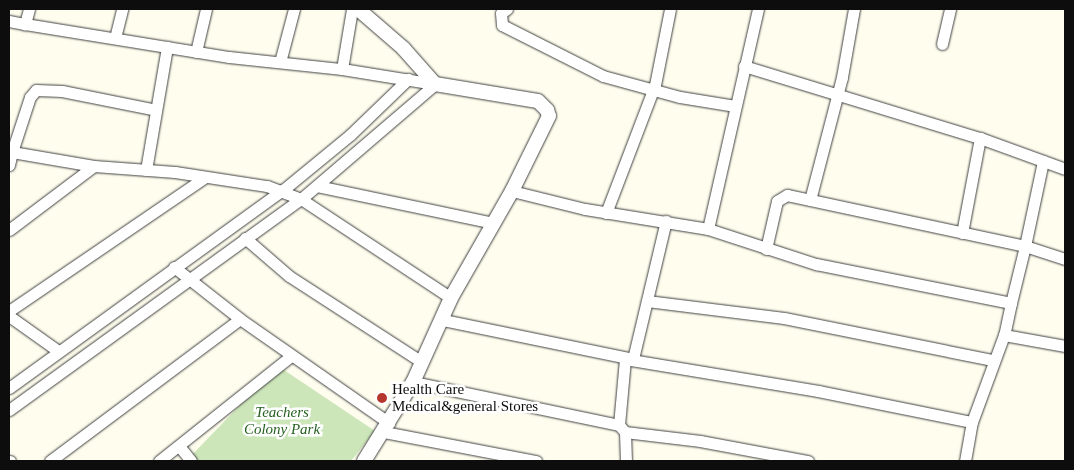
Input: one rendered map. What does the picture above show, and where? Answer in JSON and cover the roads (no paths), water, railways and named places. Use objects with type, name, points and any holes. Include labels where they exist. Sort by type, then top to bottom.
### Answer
[{"type":"street","points":[[25,24],[29,9]]},
{"type":"street","points":[[115,38],[122,9]]},
{"type":"street","points":[[196,52],[206,9]]},
{"type":"street","points":[[280,62],[294,9]]},
{"type":"street","points":[[342,69],[352,9]]},
{"type":"street","points":[[358,9],[403,48],[435,84]]},
{"type":"street","points":[[507,9],[502,13],[502,26],[603,76],[680,97],[735,106]]},
{"type":"street","points":[[606,213],[654,89],[670,9]]},
{"type":"street","points":[[708,229],[758,9]]},
{"type":"street","points":[[810,200],[837,94],[854,9]]},
{"type":"street","points":[[942,44],[950,9]]},
{"type":"street","points":[[9,21],[196,52],[342,69],[538,101],[547,110],[549,116],[512,191],[452,298],[413,382],[364,461]]},
{"type":"street","points":[[146,170],[167,47]]},
{"type":"street","points":[[744,66],[980,138],[1065,169]]},
{"type":"street","points":[[9,388],[283,190],[350,135],[408,80]]},
{"type":"street","points":[[9,410],[301,199],[435,84]]},
{"type":"street","points":[[9,165],[30,97],[36,90],[62,91],[156,110]]},
{"type":"street","points":[[350,135],[373,139]]},
{"type":"street","points":[[962,232],[980,138]]},
{"type":"street","points":[[12,152],[94,166],[146,170],[283,190],[301,199],[452,298]]},
{"type":"street","points":[[965,461],[972,422],[1004,335],[1043,161]]},
{"type":"street","points":[[9,230],[94,166]]},
{"type":"street","points":[[9,311],[204,178]]},
{"type":"street","points":[[317,186],[494,223]]},
{"type":"street","points":[[512,191],[606,213],[708,229],[816,264],[1011,303]]},
{"type":"street","points":[[766,249],[777,201],[787,195],[1025,246],[1065,259]]},
{"type":"street","points":[[633,359],[666,221]]},
{"type":"street","points":[[245,238],[289,276],[422,362]]},
{"type":"street","points":[[174,267],[240,319],[386,427],[536,461]]},
{"type":"street","points":[[647,301],[784,318],[994,360]]},
{"type":"street","points":[[9,316],[58,351]]},
{"type":"street","points":[[50,461],[240,319]]},
{"type":"street","points":[[443,320],[633,359],[972,422]]},
{"type":"street","points":[[1004,335],[1065,346]]},
{"type":"street","points":[[159,461],[291,356]]},
{"type":"street","points":[[626,461],[622,428],[625,359],[633,359]]},
{"type":"street","points":[[413,382],[622,428],[808,461]]},
{"type":"street","points":[[179,446],[191,461]]},
{"type":"place","name":"Health Care Medical&general Stores","points":[[382,398]]},
{"type":"park label","name":"Teachers Colony Park","points":[[282,420]]}]
